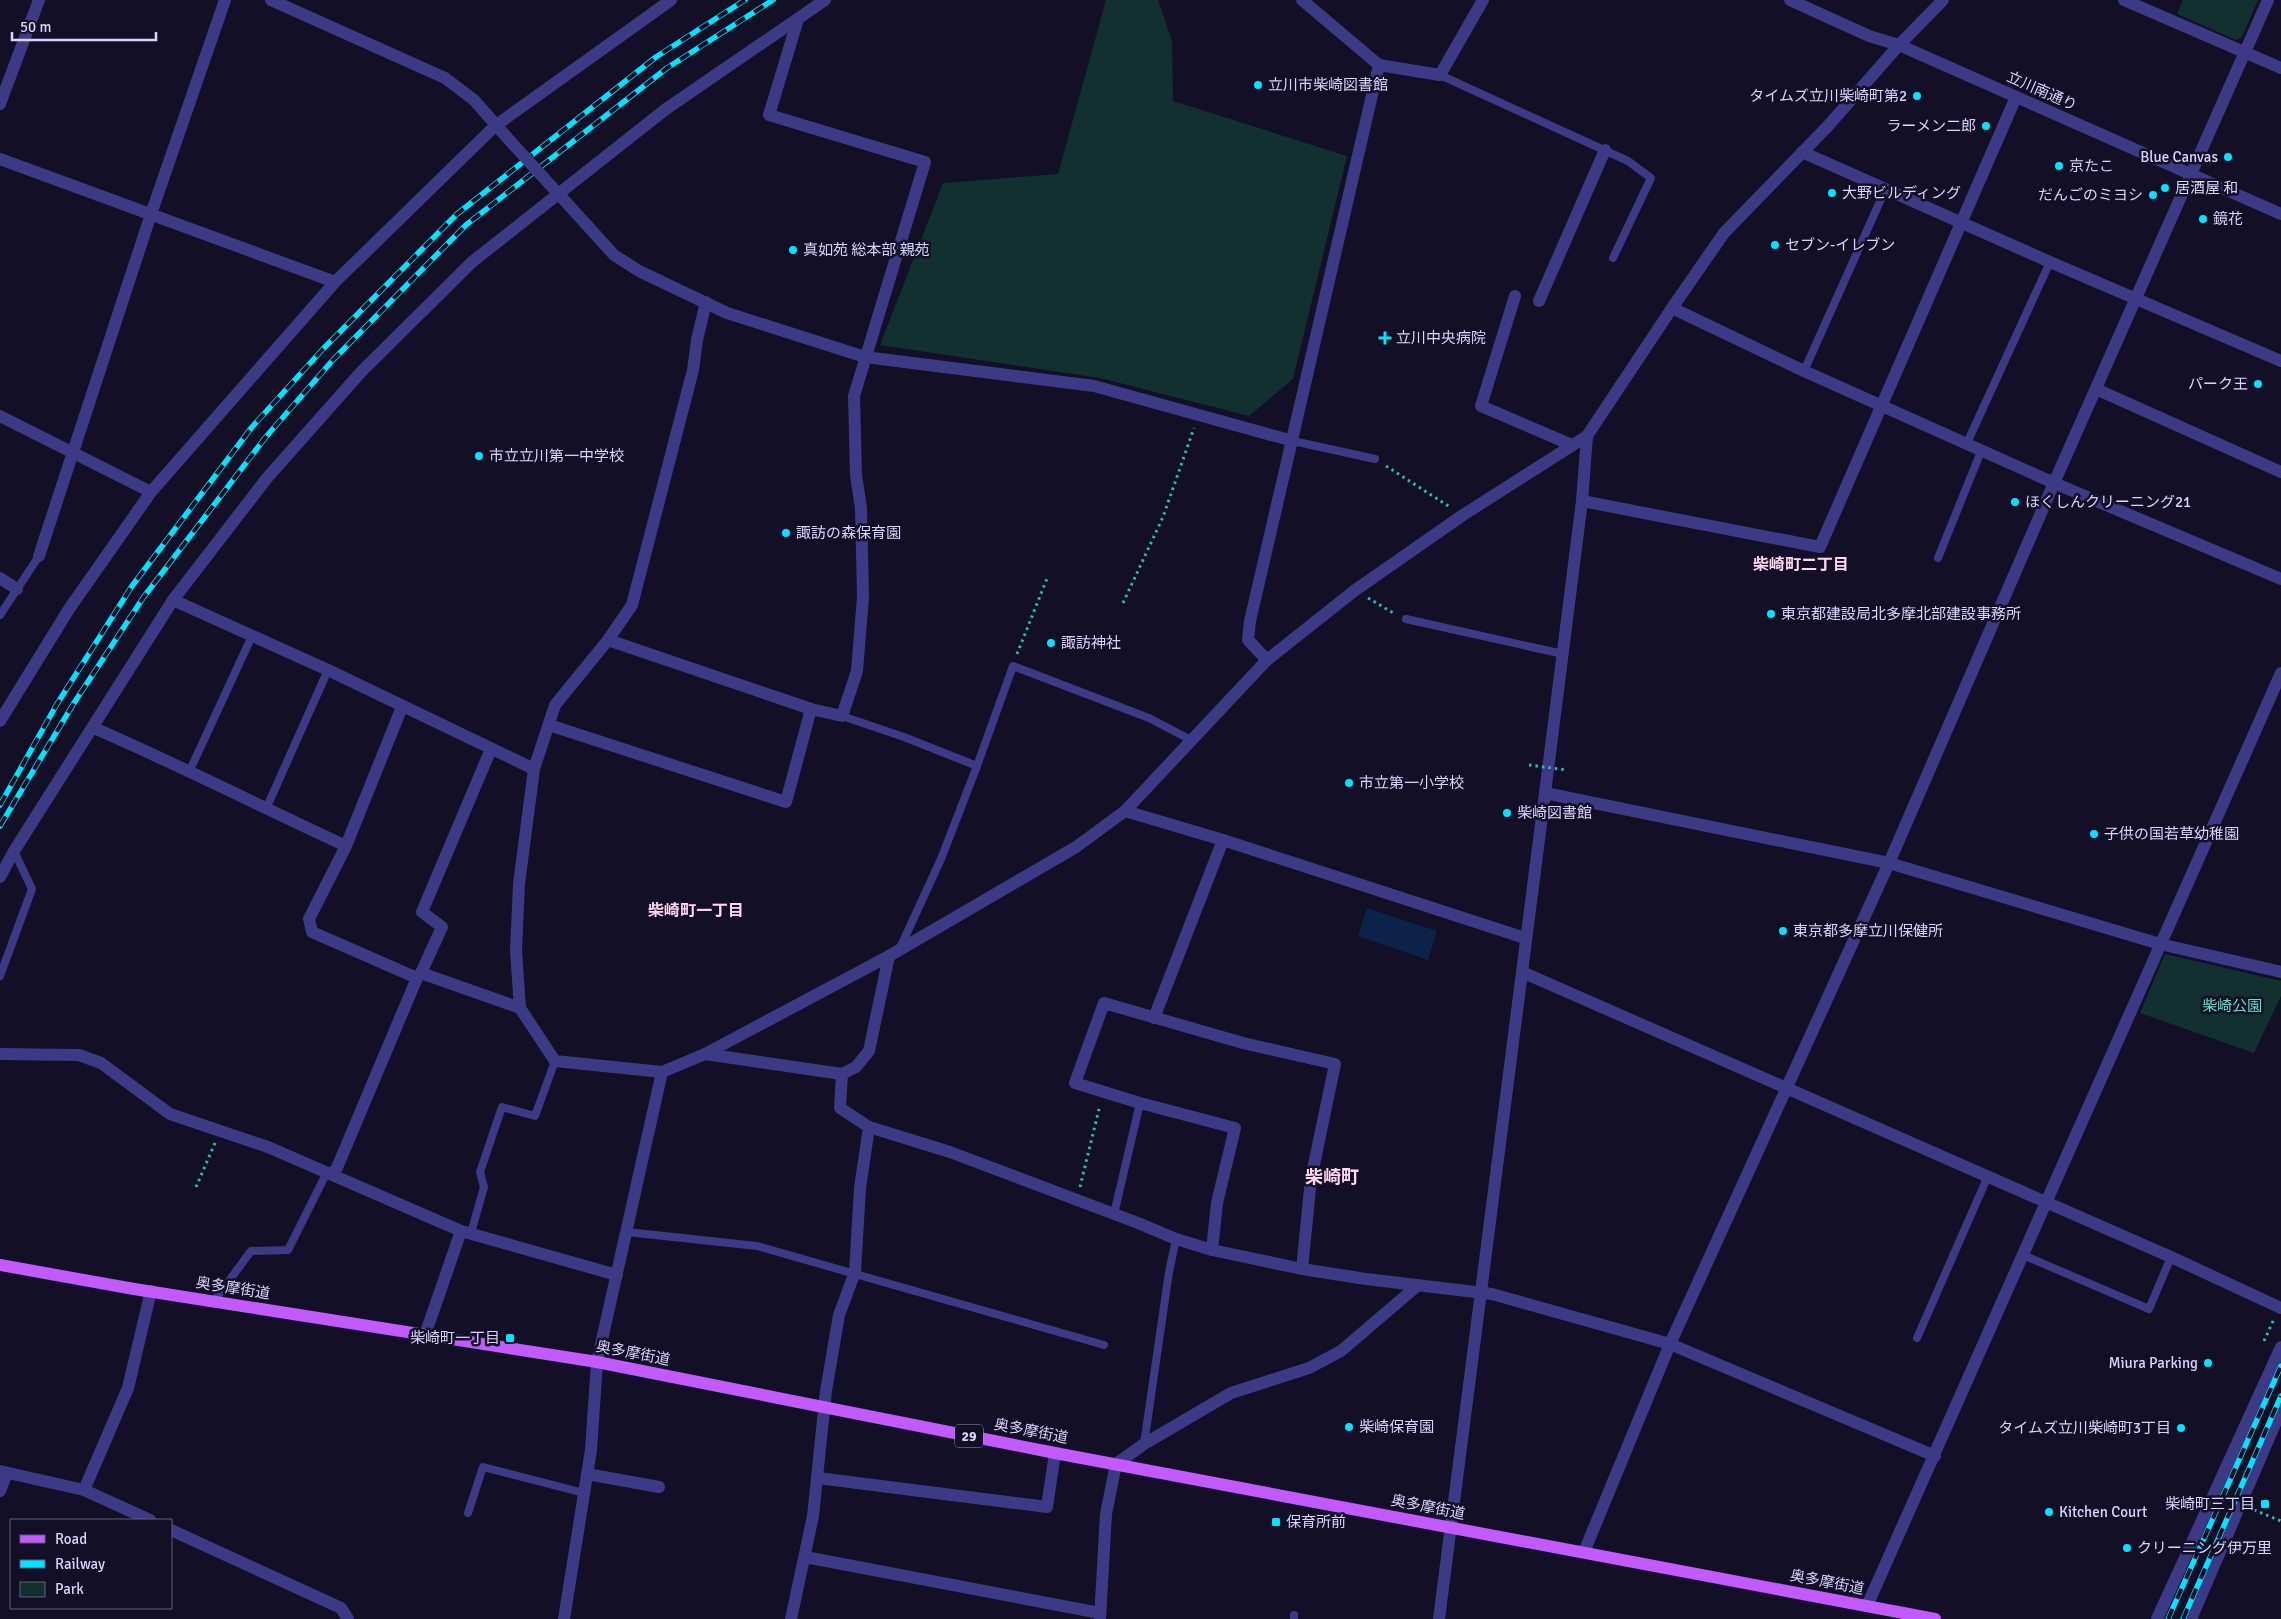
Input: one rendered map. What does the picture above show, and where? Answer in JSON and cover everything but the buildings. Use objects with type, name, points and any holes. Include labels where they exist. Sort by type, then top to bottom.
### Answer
[{"type":"main road","name":"奥多摩街道","points":[[0,1264],[151,1291],[598,1362],[1055,1453],[1935,1619]]},
{"type":"street","points":[[0,104],[39,0]]},
{"type":"street","points":[[39,556],[74,455],[151,214],[225,0]]},
{"type":"street","points":[[271,0],[445,78],[474,100],[495,126],[614,256],[639,271],[726,313],[865,357],[1094,386],[1293,441]]},
{"type":"street","points":[[0,721],[69,609],[151,492],[335,282],[495,126],[671,0]]},
{"type":"street","points":[[0,876],[174,600],[267,478],[361,372],[472,262],[556,191],[666,109],[825,0]]},
{"type":"street","points":[[1302,0],[1379,65],[1440,75],[1483,0]]},
{"type":"street","name":"立川南通り","points":[[1790,0],[1869,36],[1899,45],[2281,214]]},
{"type":"street","points":[[706,302],[697,340],[693,370],[632,605],[608,640],[555,705],[534,769],[519,884],[516,951],[520,1008],[555,1061],[662,1072],[705,1054],[894,953],[1076,847],[1124,811],[1267,660],[1354,591],[1463,515],[1587,436],[1724,234],[1828,126],[1899,45],[1943,0]]},
{"type":"street","points":[[2124,0],[2281,68]]},
{"type":"street","points":[[1584,1552],[1670,1344],[1788,1089],[1889,863],[2054,482],[2268,0]]},
{"type":"street","points":[[608,640],[811,709],[842,716],[857,671],[863,597],[861,508],[856,475],[854,396],[925,162],[769,115],[798,18]]},
{"type":"street","points":[[1267,660],[1248,640],[1250,621],[1379,65]]},
{"type":"street","points":[[1582,501],[1820,547],[2016,97]]},
{"type":"street","points":[[1540,301],[1605,150]]},
{"type":"street","points":[[1802,152],[2050,262],[2281,361]]},
{"type":"street","points":[[0,159],[335,282]]},
{"type":"street","points":[[1515,296],[1481,406],[1572,445]]},
{"type":"street","points":[[1672,308],[1804,371],[2054,482],[2281,579]]},
{"type":"street","points":[[2096,389],[2281,472]]},
{"type":"street","points":[[0,416],[74,455],[151,492]]},
{"type":"street","points":[[1439,1619],[1449,1527],[1563,654],[1582,501],[1587,436]]},
{"type":"street","points":[[0,578],[17,589]]},
{"type":"street","points":[[174,600],[328,670],[534,769]]},
{"type":"street","points":[[1868,1606],[2281,673]]},
{"type":"street","points":[[402,707],[346,846],[309,919],[312,932],[419,975],[520,1008]]},
{"type":"street","points":[[549,725],[786,802],[811,709]]},
{"type":"street","points":[[94,728],[190,770],[266,809],[346,846]]},
{"type":"street","points":[[331,1173],[336,1170],[419,975],[442,927],[422,912],[491,749]]},
{"type":"street","points":[[1545,793],[1889,863],[2160,944],[2281,972]]},
{"type":"street","points":[[1124,811],[1223,840],[1525,938]]},
{"type":"street","points":[[1154,1018],[1223,840]]},
{"type":"street","points":[[705,1054],[842,1074],[856,1067],[869,1051],[894,953]]},
{"type":"street","points":[[1522,972],[2171,1257],[2281,1308]]},
{"type":"street","points":[[1212,1250],[1217,1203],[1235,1128],[1140,1103],[1075,1083],[1104,1003],[1243,1043],[1335,1064],[1311,1179],[1302,1269]]},
{"type":"street","points":[[0,1054],[79,1055],[94,1060],[101,1063],[170,1114],[268,1147],[466,1232],[617,1275]]},
{"type":"street","points":[[564,1619],[587,1474],[598,1362],[662,1072]]},
{"type":"street","points":[[842,1074],[840,1108],[868,1127],[950,1152],[1176,1239],[1212,1250],[1302,1269],[1480,1293],[1670,1344],[1935,1456]]},
{"type":"street","points":[[791,1619],[805,1556],[818,1478],[825,1408],[839,1315],[855,1272],[860,1188],[868,1127]]},
{"type":"street","points":[[425,1335],[466,1232]]},
{"type":"street","points":[[805,1556],[1100,1616],[1106,1514],[1116,1464],[1144,1444],[1231,1393],[1309,1368],[1341,1351],[1417,1286]]},
{"type":"street","points":[[84,1490],[128,1388],[151,1291]]},
{"type":"street","points":[[2157,1619],[2281,1347]]},
{"type":"street","points":[[2191,1619],[2281,1410]]},
{"type":"street","points":[[818,1478],[1047,1507],[1055,1453]]},
{"type":"street","points":[[0,1491],[4,1472],[84,1490],[148,1519]]},
{"type":"street","points":[[587,1474],[659,1487]]},
{"type":"street","points":[[172,1530],[341,1608],[348,1619]]},
{"type":"lane","points":[[1440,75],[1628,161],[1651,178],[1612,258]]},
{"type":"lane","points":[[1804,371],[1886,188]]},
{"type":"lane","points":[[1967,443],[2050,262]]},
{"type":"lane","points":[[1293,441],[1374,459]]},
{"type":"lane","points":[[1938,558],[1982,449]]},
{"type":"lane","points":[[0,614],[39,556]]},
{"type":"lane","points":[[1406,619],[1563,654]]},
{"type":"lane","points":[[190,770],[252,636]]},
{"type":"lane","points":[[894,953],[941,859],[1013,666],[1149,718],[1191,740]]},
{"type":"lane","points":[[266,809],[328,670]]},
{"type":"lane","points":[[842,716],[904,737],[977,766]]},
{"type":"lane","points":[[0,976],[32,889],[14,852]]},
{"type":"lane","points":[[466,1232],[484,1187],[480,1172],[502,1107],[535,1116],[555,1061]]},
{"type":"lane","points":[[1114,1214],[1140,1103]]},
{"type":"lane","points":[[214,1301],[251,1251],[288,1250],[325,1176],[331,1173]]},
{"type":"lane","points":[[1917,1338],[1988,1176]]},
{"type":"lane","points":[[627,1232],[757,1246],[855,1272],[1104,1345]]},
{"type":"lane","points":[[1144,1444],[1169,1272],[1176,1239]]},
{"type":"lane","points":[[2022,1255],[2149,1309],[2171,1257]]},
{"type":"lane","points":[[468,1513],[483,1467],[584,1493]]},
{"type":"path","points":[[1123,603],[1163,517],[1198,415]]},
{"type":"path","points":[[1374,459],[1463,515]]},
{"type":"path","points":[[1013,666],[1048,576]]},
{"type":"path","points":[[1354,591],[1406,619]]},
{"type":"path","points":[[1528,765],[1567,770]]},
{"type":"path","points":[[1076,1200],[1103,1092]]},
{"type":"path","points":[[196,1187],[220,1131]]},
{"type":"path","points":[[2240,1504],[2281,1521]]},
{"type":"green space","points":[[1106,0],[1158,0],[1172,41],[1173,101],[1347,156],[1293,379],[1249,416],[1100,378],[880,345],[943,183],[1058,174]]},
{"type":"green space","points":[[2183,0],[2258,0],[2242,37],[2236,40],[2177,14]]},
{"type":"green space","name":"柴崎公園","points":[[2165,954],[2281,981],[2281,996],[2254,1053],[2140,1013]]},
{"type":"water","points":[[1367,908],[1437,931],[1428,960],[1358,936]]},
{"type":"railway","points":[[0,805],[57,704],[132,586],[252,427],[323,349],[457,214],[656,57],[745,0]]},
{"type":"railway","points":[[0,826],[74,703],[143,598],[265,438],[332,361],[466,225],[667,68],[773,0]]},
{"type":"railway","points":[[2168,1619],[2281,1366]]},
{"type":"railway","points":[[2183,1619],[2281,1396]]},
{"type":"place","name":"立川市柴崎図書館","points":[[1258,85]]},
{"type":"place","name":"タイムズ立川柴崎町第2","points":[[1917,96]]},
{"type":"place","name":"ラーメン二郎","points":[[1986,126]]},
{"type":"place","name":"Blue Canvas","points":[[2228,157]]},
{"type":"place","name":"京たこ","points":[[2059,166]]},
{"type":"place","name":"居酒屋 和","points":[[2165,188]]},
{"type":"place","name":"大野ビルディング","points":[[1832,193]]},
{"type":"place","name":"だんごのミヨシ","points":[[2153,195]]},
{"type":"place","name":"鏡花","points":[[2203,219]]},
{"type":"place","name":"セブン-イレブン","points":[[1775,245]]},
{"type":"place","name":"真如苑 総本部 親苑","points":[[793,250]]},
{"type":"place","name":"立川中央病院","points":[[1385,338]]},
{"type":"place","name":"パーク王","points":[[2258,384]]},
{"type":"place","name":"市立立川第一中学校","points":[[479,456]]},
{"type":"place","name":"ほくしんクリーニング21","points":[[2015,502]]},
{"type":"place","name":"諏訪の森保育園","points":[[786,533]]},
{"type":"place","name":"東京都建設局北多摩北部建設事務所","points":[[1771,614]]},
{"type":"place","name":"諏訪神社","points":[[1051,643]]},
{"type":"place","name":"市立第一小学校","points":[[1349,783]]},
{"type":"place","name":"柴崎図書館","points":[[1507,813]]},
{"type":"place","name":"子供の国若草幼稚園","points":[[2094,834]]},
{"type":"place","name":"東京都多摩立川保健所","points":[[1783,931]]},
{"type":"place","name":"柴崎町一丁目","points":[[510,1338]]},
{"type":"place","name":"Miura Parking","points":[[2208,1363]]},
{"type":"place","name":"柴崎保育園","points":[[1349,1427]]},
{"type":"place","name":"タイムズ立川柴崎町3丁目","points":[[2181,1428]]},
{"type":"place","name":"柴崎町三丁目","points":[[2265,1504]]},
{"type":"place","name":"Kitchen Court","points":[[2049,1512]]},
{"type":"place","name":"保育所前","points":[[1276,1522]]},
{"type":"place","name":"クリーニング伊万里","points":[[2127,1548]]},
{"type":"district","name":"柴崎町二丁目","points":[[1801,565]]},
{"type":"district","name":"柴崎町一丁目","points":[[696,911]]},
{"type":"district","name":"柴崎町","points":[[1332,1177]]}]
